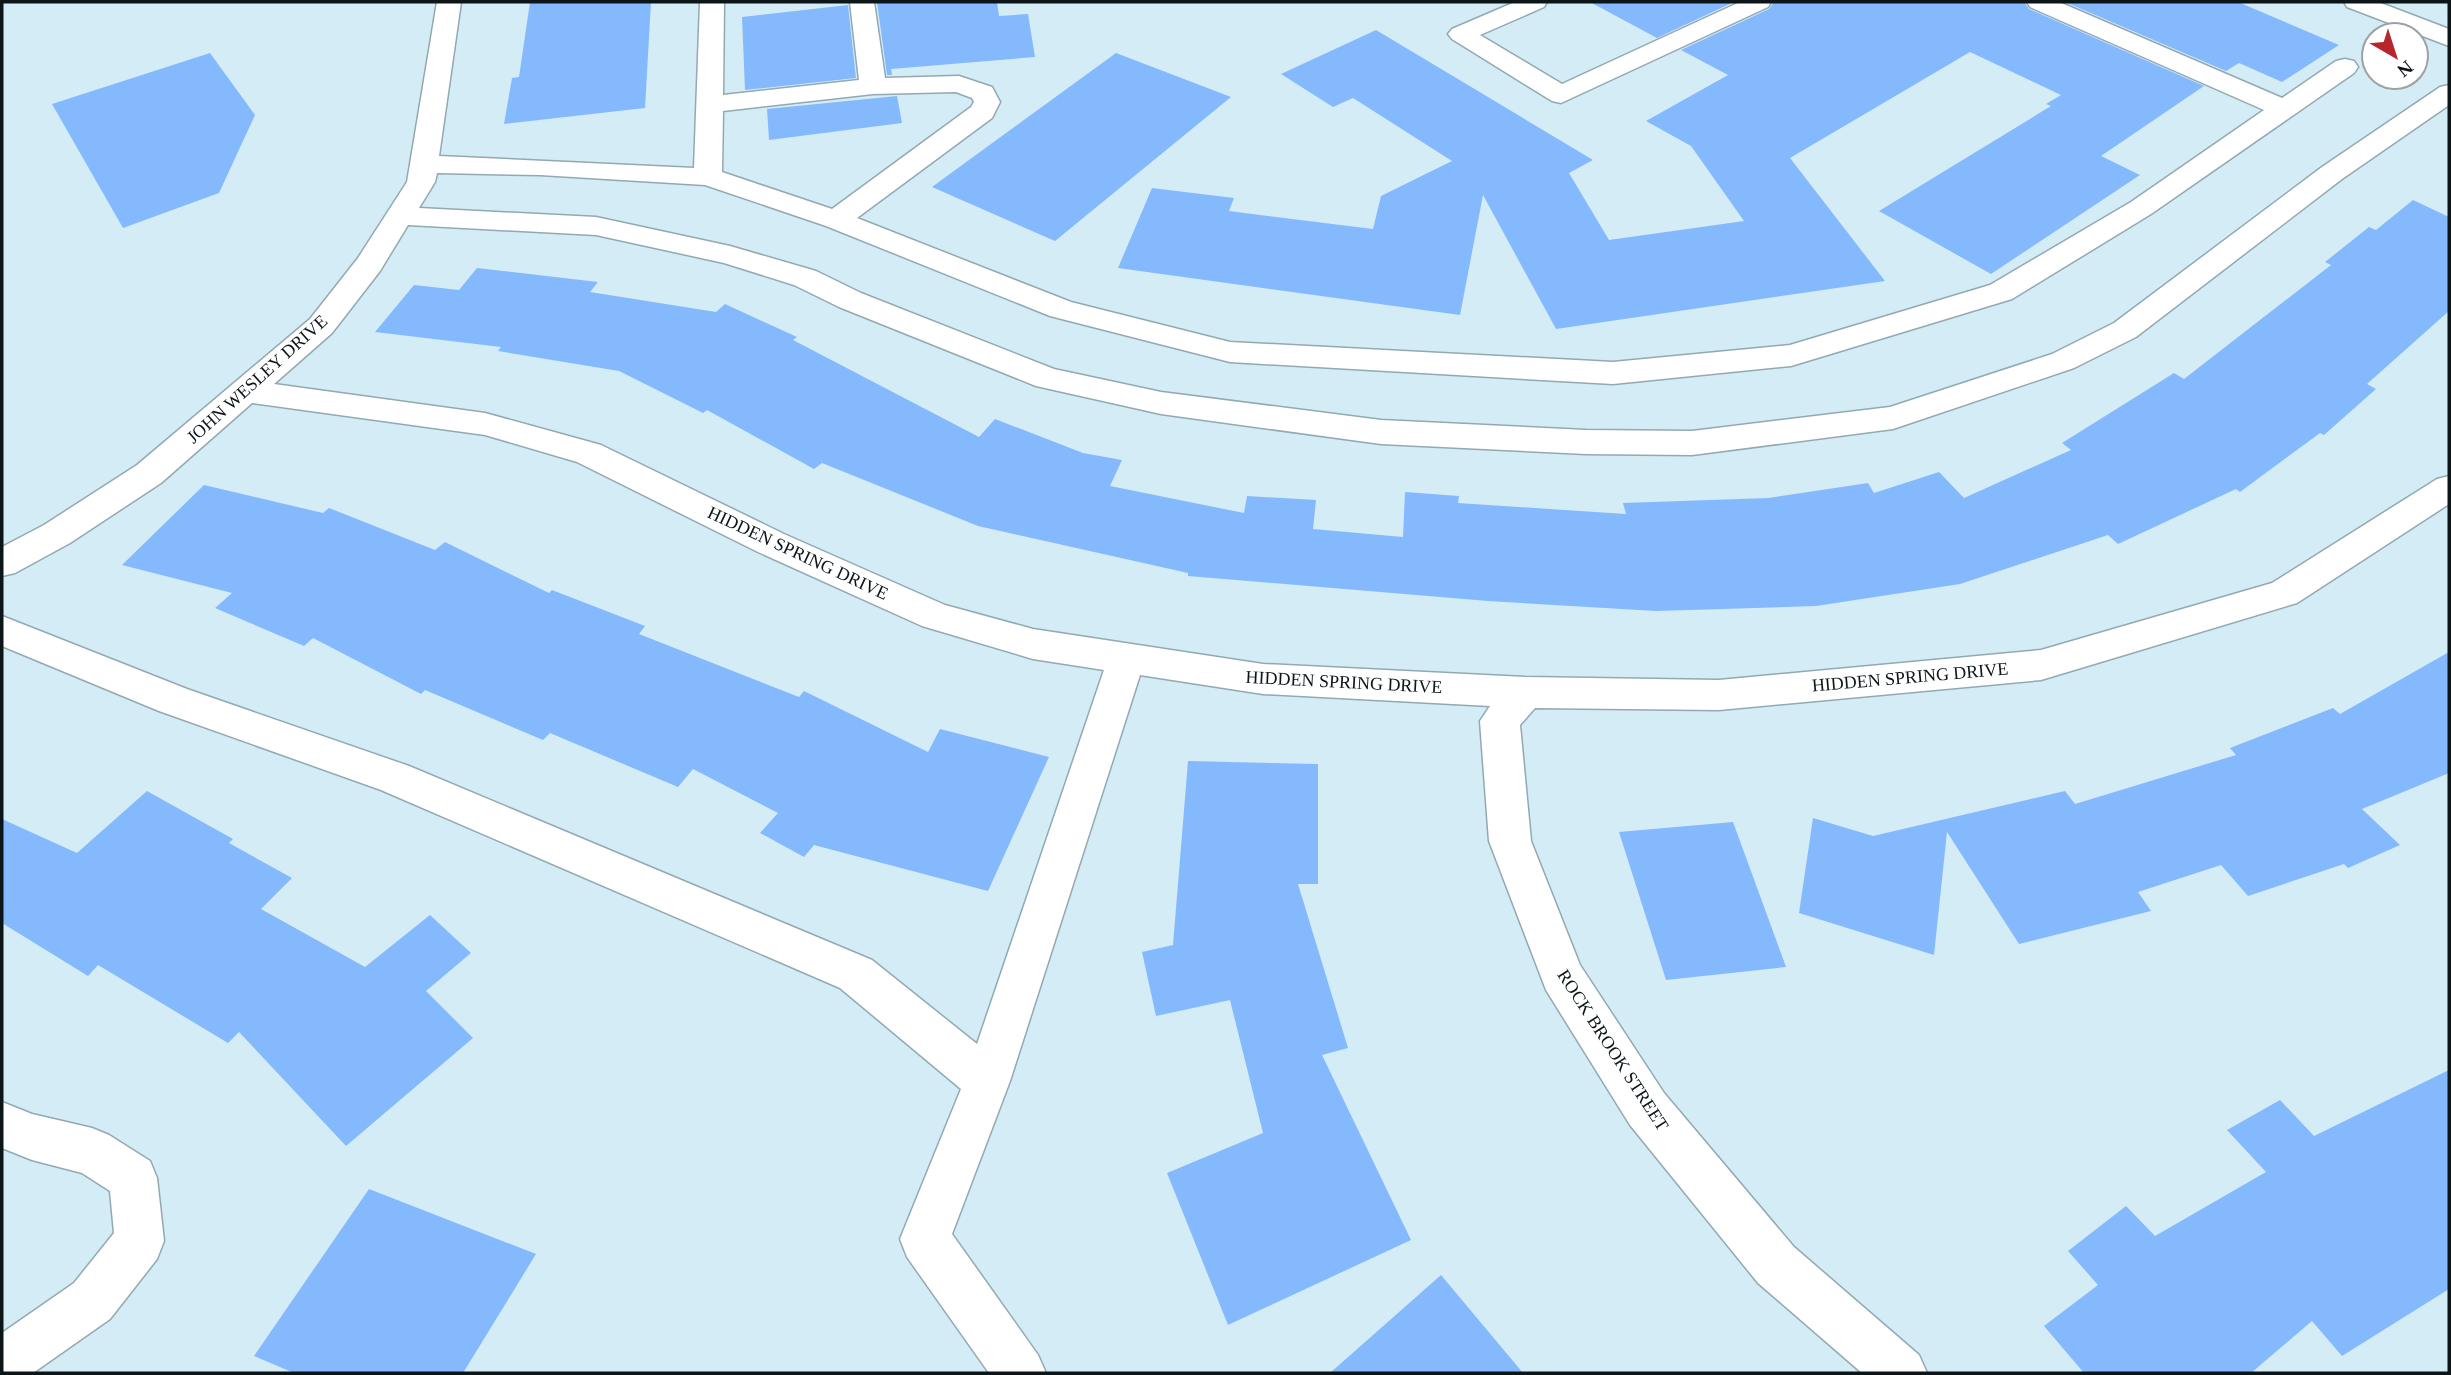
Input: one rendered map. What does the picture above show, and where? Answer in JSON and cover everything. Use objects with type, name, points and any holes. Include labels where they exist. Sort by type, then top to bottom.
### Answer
[{"type":"street","name":"JOHN WESLEY DRIVE","points":[[2,563],[57,534],[149,474],[321,326],[369,264],[421,182],[426,164],[449,2]]},
{"type":"street","points":[[708,177],[712,2]]},
{"type":"street","points":[[862,2],[873,86]]},
{"type":"street","points":[[1535,2],[1461,34],[1561,95],[1759,2]]},
{"type":"street","points":[[2039,2],[2284,109]]},
{"type":"street","points":[[2356,2],[2449,38]]},
{"type":"street","points":[[426,164],[540,167],[708,177],[836,220],[1061,309],[1230,352],[1612,373],[1791,355],[2001,292],[2141,208],[2344,67]]},
{"type":"street","points":[[711,104],[873,86],[959,84],[983,93],[987,102],[982,112],[836,220]]},
{"type":"street","points":[[400,216],[596,226],[730,255],[805,278],[862,305],[1047,378],[1161,403],[1381,432],[1587,442],[1692,443],[1893,418],[2063,361],[2124,330],[2153,310],[2332,173],[2449,93]]},
{"type":"street","name":"HIDDEN SPRING DRIVE","points":[[247,391],[485,424],[589,453],[771,543],[935,616],[1033,644],[1264,679],[1525,692],[1719,695],[2040,665],[2284,593],[2449,488]]},
{"type":"street","points":[[2,630],[173,700],[395,778],[856,974],[987,1081]]},
{"type":"street","points":[[1020,1373],[925,1239],[987,1081],[1127,658]]},
{"type":"street","name":"ROCK BROOK STREET","points":[[1525,692],[1500,722],[1510,841],[1562,976],[1647,1109],[1776,1265],[1901,1373]]},
{"type":"street","points":[[2,1125],[32,1137],[92,1152],[133,1178],[139,1241],[92,1301],[2,1364]]},
{"type":"building","points":[[530,2],[651,2],[645,108],[504,124],[512,78],[519,77]]},
{"type":"building","points":[[877,2],[997,2],[999,16],[1028,14],[1035,57],[891,69],[892,75],[887,75]]},
{"type":"building","points":[[1590,2],[1734,2],[1657,38]]},
{"type":"building","points":[[1774,2],[2024,2],[2029,9],[2204,86],[2101,156],[2140,175],[1991,274],[1879,211],[2051,106],[2046,104],[2061,95],[1970,52],[1790,158],[1885,281],[1556,329],[1483,195],[1460,315],[1118,268],[1152,188],[1234,198],[1229,211],[1373,229],[1381,196],[1452,161],[1353,98],[1333,107],[1281,74],[1376,30],[1593,160],[1569,173],[1609,240],[1744,221],[1691,146],[1646,121],[1728,75],[1681,50],[1769,9]]},
{"type":"building","points":[[2065,2],[2238,2],[2339,45],[2282,82],[2239,63],[2226,71]]},
{"type":"building","points":[[848,5],[856,78],[745,90],[742,17]]},
{"type":"building","points":[[210,53],[255,115],[219,193],[123,228],[52,104]]},
{"type":"building","points":[[1116,53],[1231,97],[1055,241],[932,187]]},
{"type":"building","points":[[897,96],[902,123],[769,140],[767,109]]},
{"type":"building","points":[[2413,200],[2449,217],[2449,311],[2367,384],[2376,389],[2324,435],[2320,433],[2240,492],[2236,489],[2118,544],[2108,535],[1960,584],[1816,606],[1656,611],[1488,601],[1188,576],[1188,573],[978,526],[822,463],[814,469],[707,410],[703,413],[619,371],[498,351],[501,347],[375,332],[414,285],[459,290],[477,268],[598,282],[590,292],[716,312],[725,304],[797,337],[793,340],[979,437],[995,419],[1083,453],[1122,460],[1110,486],[1244,513],[1247,496],[1316,500],[1313,529],[1403,537],[1405,492],[1459,496],[1458,503],[1626,514],[1623,503],[1768,498],[1868,483],[1874,493],[1939,472],[1964,498],[2071,450],[2062,443],[2174,373],[2184,379],[2331,265],[2325,262],[2369,227],[2376,230]]},
{"type":"building","points":[[204,485],[323,513],[329,508],[435,550],[445,542],[549,593],[552,590],[645,626],[639,634],[799,697],[804,691],[928,752],[940,729],[1049,757],[988,891],[814,845],[804,857],[760,833],[778,813],[693,769],[678,787],[550,733],[543,740],[425,690],[421,694],[313,638],[304,646],[215,608],[232,593],[122,565]]},
{"type":"building","points":[[2449,652],[2449,773],[2362,809],[2400,845],[2348,868],[2344,864],[2248,896],[2221,865],[2138,892],[2151,911],[2019,944],[1947,832],[1934,955],[1799,913],[1813,818],[1873,836],[2065,791],[2075,804],[2236,755],[2230,748],[2333,708],[2340,714]]},
{"type":"building","points":[[1188,761],[1318,764],[1318,884],[1298,884],[1348,1048],[1322,1055],[1411,1240],[1228,1325],[1167,1173],[1263,1133],[1230,1000],[1156,1016],[1142,952],[1173,945]]},
{"type":"building","points":[[147,791],[233,839],[229,843],[292,878],[261,909],[365,967],[430,915],[471,953],[426,991],[473,1038],[346,1146],[239,1032],[228,1043],[98,965],[88,976],[2,923],[2,819],[77,853]]},
{"type":"building","points":[[1733,822],[1786,967],[1666,980],[1619,832]]},
{"type":"building","points":[[2449,1070],[2449,1289],[2342,1356],[2312,1321],[2251,1373],[2084,1373],[2044,1326],[2098,1285],[2068,1251],[2126,1206],[2155,1236],[2266,1172],[2227,1130],[2280,1100],[2314,1136]]},
{"type":"building","points":[[369,1189],[536,1254],[463,1373],[294,1373],[254,1356]]},
{"type":"building","points":[[1441,1275],[1523,1373],[1330,1373]]}]
